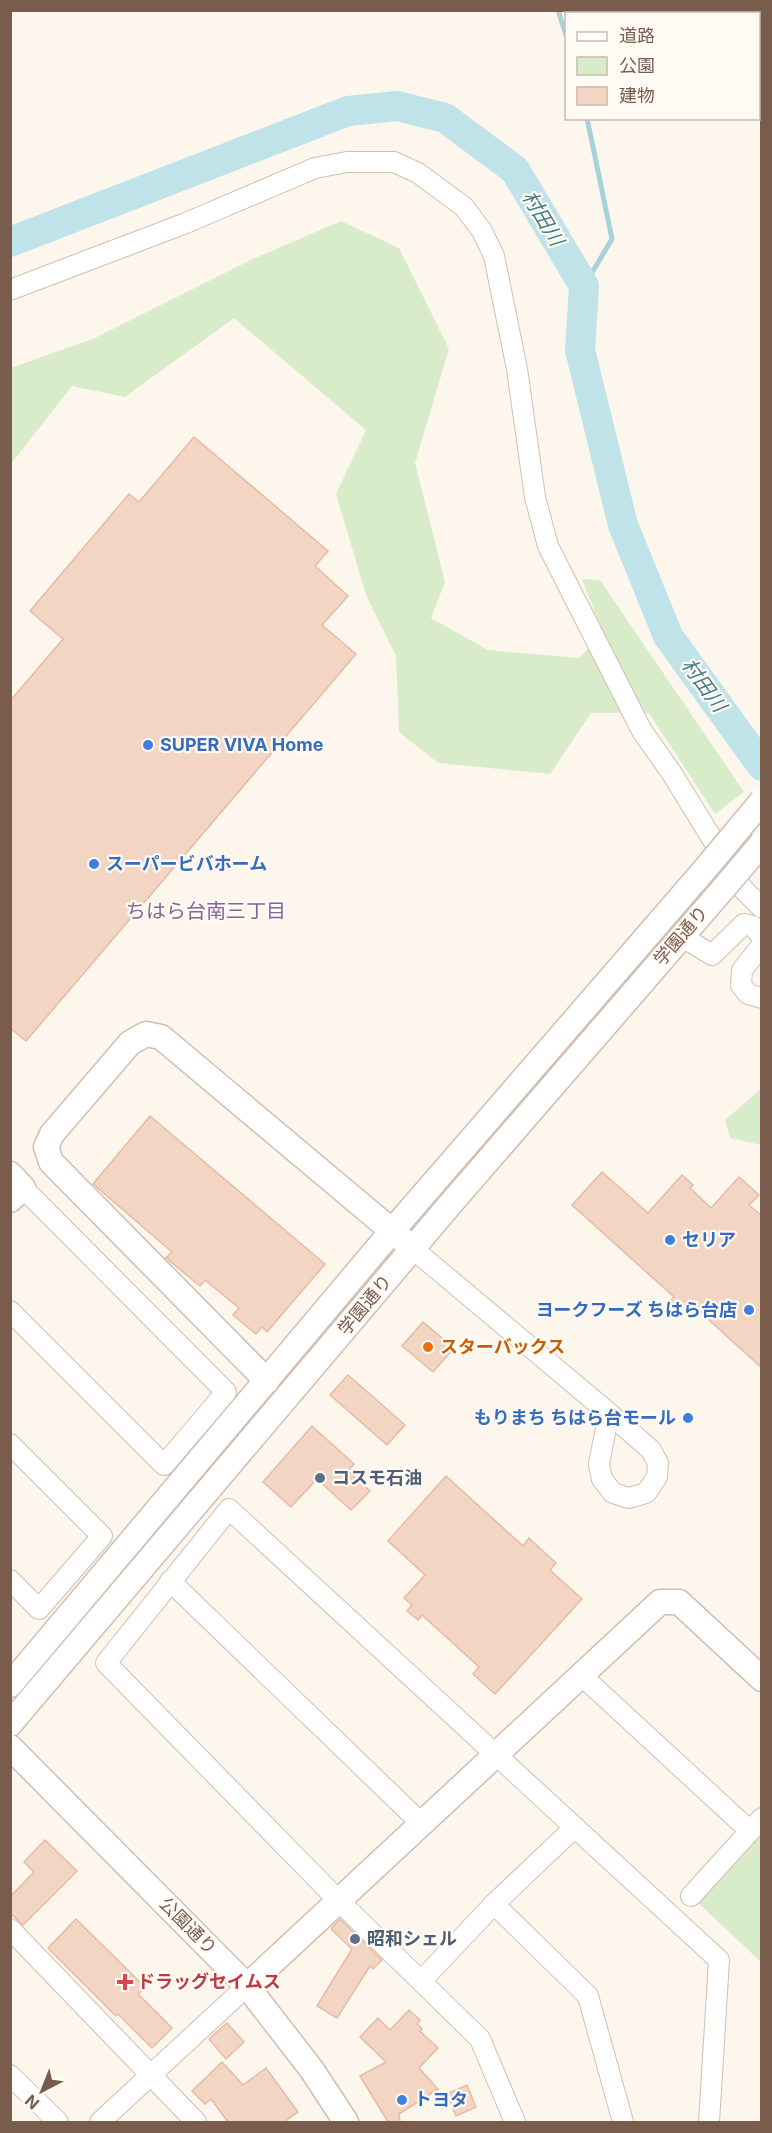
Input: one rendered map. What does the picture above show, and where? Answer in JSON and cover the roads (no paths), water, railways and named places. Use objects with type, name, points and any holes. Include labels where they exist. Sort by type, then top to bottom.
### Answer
[{"type":"street","points":[[10,290],[186,223],[315,168],[347,162],[394,162],[418,173],[464,207],[482,231],[494,256],[518,369],[535,497],[549,546],[642,731],[671,772],[743,889],[762,908]]},
{"type":"street","name":"学園通り","points":[[10,1685],[762,801]]},
{"type":"street","name":"学園通り","points":[[10,1724],[413,1249],[762,843]]},
{"type":"street","points":[[681,936],[712,955],[744,924],[753,926],[762,937]]},
{"type":"street","points":[[762,945],[742,970],[741,985],[748,994],[762,998]]},
{"type":"street","points":[[267,1381],[51,1162],[46,1147],[52,1134],[130,1043],[146,1034],[161,1037],[603,1408]]},
{"type":"street","points":[[10,1311],[164,1465],[226,1392],[15,1187]]},
{"type":"street","points":[[10,1444],[102,1536],[39,1609],[10,1580]]},
{"type":"street","points":[[515,2122],[480,2039],[338,1900],[106,1663],[230,1509],[719,1960],[708,2122]]},
{"type":"street","points":[[170,1581],[422,1824]]},
{"type":"street","points":[[100,2122],[654,1607],[669,1600],[679,1602],[762,1679]]},
{"type":"street","points":[[580,1675],[756,1824],[691,1896]]},
{"type":"street","name":"公園通り","points":[[10,1747],[247,1986],[312,2070],[346,2122]]},
{"type":"street","points":[[422,1980],[494,1904],[575,1827]]},
{"type":"street","points":[[494,1904],[588,1996],[623,2122]]},
{"type":"street","points":[[10,1929],[196,2122]]},
{"type":"street","points":[[10,2075],[58,2122]]},
{"type":"waterway","points":[[558,10],[565,32]]},
{"type":"waterway","name":"村田川","points":[[10,242],[348,111],[397,106],[445,118],[515,170],[584,286],[580,350],[623,525],[668,636],[762,766]]},
{"type":"waterway","points":[[584,286],[612,239],[587,120]]},
{"type":"place","name":"SUPER VIVA Home","points":[[148,745]]},
{"type":"place","name":"スーパービバホーム","points":[[94,864]]},
{"type":"place","name":"セリア","points":[[670,1240]]},
{"type":"place","name":"ヨークフーズ ちはら台店","points":[[749,1310]]},
{"type":"place","name":"スターバックス","points":[[428,1347]]},
{"type":"place","name":"もりまち ちはら台モール","points":[[688,1418]]},
{"type":"place","name":"コスモ石油","points":[[320,1478]]},
{"type":"place","name":"昭和シェル","points":[[355,1939]]},
{"type":"place","name":"ドラッグセイムス","points":[[125,1982]]},
{"type":"place","name":"トヨタ","points":[[402,2100]]},
{"type":"district","name":"ちはら台南三丁目","points":[[206,911]]}]
